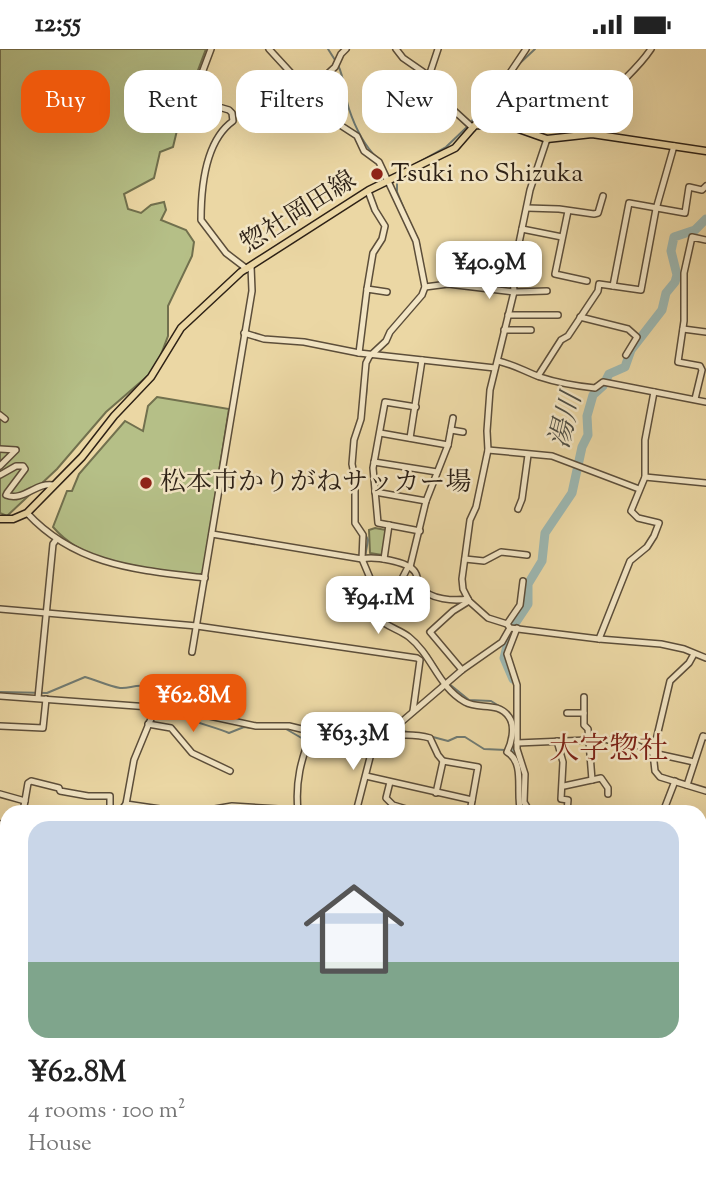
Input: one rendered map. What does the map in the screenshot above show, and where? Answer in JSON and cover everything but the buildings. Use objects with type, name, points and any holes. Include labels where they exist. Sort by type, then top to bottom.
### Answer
[{"type":"main road","name":"惣社岡田線","points":[[27,513],[82,457],[114,416],[151,377],[181,328],[249,267],[368,191],[455,148],[471,130]]},
{"type":"main road","points":[[530,133],[547,139],[592,134],[706,151]]},
{"type":"main road","points":[[0,519],[13,519],[27,513]]},
{"type":"street","points":[[192,652],[252,291],[249,267],[226,253],[201,220],[206,167],[219,138],[233,121],[229,110],[195,100],[193,97],[211,49]]},
{"type":"street","points":[[269,49],[289,70]]},
{"type":"street","points":[[332,70],[346,49]]},
{"type":"street","points":[[396,49],[403,58],[420,70]]},
{"type":"street","points":[[431,70],[438,49]]},
{"type":"street","points":[[512,70],[526,49]]},
{"type":"street","points":[[592,134],[594,120],[603,103],[618,84],[642,63],[650,49]]},
{"type":"street","points":[[457,113],[471,124]]},
{"type":"street","points":[[348,130],[357,136],[364,151],[379,162],[389,181],[416,241],[426,287],[366,363],[361,419],[354,440],[352,464],[355,479],[355,523],[363,535],[377,617],[391,629],[408,636],[429,660],[445,686],[468,704],[496,707],[510,719],[511,746],[507,752],[513,756],[517,767],[519,805]]},
{"type":"street","points":[[547,139],[530,190],[519,257],[513,275],[513,292],[490,390],[486,431],[488,450],[471,520],[463,589],[469,600],[488,618],[511,627],[599,639],[662,643],[706,658]]},
{"type":"street","points":[[538,376],[561,340],[568,336],[599,284],[641,291],[656,209],[674,146]]},
{"type":"street","points":[[613,286],[629,203],[685,213],[689,187],[702,190],[706,186]]},
{"type":"street","points":[[359,353],[373,253],[382,239],[385,226],[368,191]]},
{"type":"street","points":[[527,208],[598,213],[603,196]]},
{"type":"street","points":[[568,211],[555,274],[587,281]]},
{"type":"street","points":[[522,229],[562,237]]},
{"type":"street","points":[[695,399],[702,370],[700,366],[678,362],[683,329],[684,273],[692,237],[706,240]]},
{"type":"street","points":[[426,287],[447,283],[513,292],[547,291]]},
{"type":"street","points":[[367,289],[387,292]]},
{"type":"street","points":[[508,315],[558,315]]},
{"type":"street","points":[[580,317],[628,328],[637,337],[626,355]]},
{"type":"street","points":[[683,329],[706,332]]},
{"type":"street","points":[[505,330],[531,330]]},
{"type":"street","points":[[244,333],[264,339],[304,342],[370,355],[519,366],[538,376],[580,386],[595,388],[603,383],[706,402]]},
{"type":"street","points":[[410,438],[422,360]]},
{"type":"street","points":[[599,639],[631,561],[647,547],[659,523],[638,518],[631,511],[645,477],[645,440],[654,392]]},
{"type":"street","points":[[415,407],[385,402],[374,462],[375,492],[378,523],[420,531]]},
{"type":"street","points":[[423,590],[410,616],[388,606],[409,567],[426,501],[448,445],[453,418]]},
{"type":"street","points":[[451,431],[463,432]]},
{"type":"street","points":[[380,433],[448,445]]},
{"type":"street","points":[[0,449],[16,450],[0,466]]},
{"type":"street","points":[[488,450],[552,456],[639,489]]},
{"type":"street","points":[[518,509],[522,499],[528,455]]},
{"type":"street","points":[[374,462],[437,472]]},
{"type":"street","points":[[0,475],[16,466],[23,466],[25,469],[7,493],[10,498],[46,484],[53,485]]},
{"type":"street","points":[[645,477],[706,483]]},
{"type":"street","points":[[375,492],[426,501]]},
{"type":"street","points":[[27,513],[56,540],[89,556],[122,567],[205,578]]},
{"type":"street","points":[[384,559],[389,525]]},
{"type":"street","points":[[212,534],[365,558],[377,556],[416,572],[423,590],[441,598],[469,600]]},
{"type":"street","points":[[38,698],[53,544],[56,540]]},
{"type":"street","points":[[466,559],[484,561],[500,552],[527,555]]},
{"type":"street","points":[[0,696],[177,709],[256,726],[289,726],[340,736],[374,730],[399,724],[462,670],[502,642],[520,605],[523,581]]},
{"type":"street","points":[[462,670],[430,632],[469,600]]},
{"type":"street","points":[[0,609],[197,626],[417,658],[420,660],[414,711]]},
{"type":"street","points":[[511,627],[507,655],[517,685],[517,743],[524,773],[526,805]]},
{"type":"street","points":[[694,653],[689,663],[670,681],[653,753],[655,771],[660,777],[706,791]]},
{"type":"street","points":[[584,697],[592,780]]},
{"type":"street","points":[[0,726],[43,728],[46,699]]},
{"type":"street","points":[[129,805],[126,804],[134,760],[155,709]]},
{"type":"street","points":[[567,713],[584,713]]},
{"type":"street","points":[[148,724],[171,728],[192,753],[230,771]]},
{"type":"street","points":[[358,805],[375,738],[374,730]]},
{"type":"street","points":[[297,805],[298,770],[312,732]]},
{"type":"street","points":[[375,738],[397,735],[425,736],[430,738],[443,761],[478,767],[471,805]]},
{"type":"street","points":[[687,785],[703,736],[706,737]]},
{"type":"street","points":[[517,743],[588,740]]},
{"type":"street","points":[[608,740],[628,741],[653,753],[694,762]]},
{"type":"street","points":[[557,741],[563,762],[564,786],[561,799],[568,800],[568,805]]},
{"type":"street","points":[[436,793],[443,761]]},
{"type":"street","points":[[366,776],[472,800]]},
{"type":"street","points":[[564,786],[601,778],[608,788],[608,795]]},
{"type":"street","points":[[24,805],[28,783],[31,781],[59,788],[60,791],[88,796],[110,796],[110,805]]},
{"type":"street","points":[[666,805],[675,781]]},
{"type":"street","points":[[390,782],[386,798],[393,805]]},
{"type":"street","points":[[0,794],[25,801]]},
{"type":"green space","points":[[0,49],[206,49],[198,70],[124,70],[124,133],[176,133],[173,147],[160,152],[154,178],[124,194],[128,209],[141,213],[151,205],[164,202],[166,210],[161,220],[186,230],[194,242],[192,256],[168,306],[168,336],[160,357],[151,373],[106,412],[57,469],[7,516],[0,513]]},
{"type":"green space","name":"松本市かりがねサッカー場","points":[[157,397],[229,409],[203,573],[199,575],[140,568],[101,558],[67,541],[53,527],[67,491],[72,491],[79,474],[125,421],[143,431],[148,406]]},
{"type":"green space","points":[[369,530],[386,530],[382,555],[370,553]]},
{"type":"waterway","points":[[328,49],[335,60]]},
{"type":"waterway","points":[[518,65],[535,49]]},
{"type":"waterway","points":[[338,65],[354,122],[364,142],[377,158]]},
{"type":"waterway","points":[[410,167],[446,147],[468,126]]},
{"type":"waterway","points":[[397,180],[397,192],[409,221]]},
{"type":"waterway","name":"湯川","points":[[514,625],[528,604],[528,584],[542,561],[545,533],[572,493],[582,447],[588,435],[587,416],[593,395],[603,386],[609,374],[625,367],[631,350],[662,310],[666,293],[677,275],[671,251],[674,237],[695,230],[706,219]]},
{"type":"waterway","points":[[416,235],[420,246]]},
{"type":"waterway","points":[[366,397],[367,379]]},
{"type":"waterway","points":[[356,441],[362,424]]},
{"type":"waterway","points":[[358,506],[358,522]]},
{"type":"waterway","points":[[364,532],[368,540],[365,557]]},
{"type":"waterway","points":[[367,565],[382,617],[386,621]]},
{"type":"waterway","points":[[403,630],[415,640]]},
{"type":"waterway","name":"湯川","points":[[510,634],[504,658],[513,679]]},
{"type":"waterway","points":[[428,654],[442,676]]},
{"type":"waterway","points":[[0,692],[47,693],[85,677],[120,688],[143,686],[147,704],[160,705]]},
{"type":"waterway","points":[[448,683],[469,700],[491,701],[504,709]]},
{"type":"waterway","points":[[173,712],[229,733],[244,727],[253,728]]},
{"type":"waterway","name":"湯川","points":[[508,712],[515,721]]},
{"type":"waterway","points":[[258,728],[274,729]]},
{"type":"waterway","points":[[286,729],[305,740]]},
{"type":"waterway","points":[[344,738],[400,730],[411,733]]},
{"type":"waterway","name":"湯川","points":[[513,750],[514,731]]},
{"type":"waterway","points":[[433,737],[448,741],[465,737],[484,749],[506,750]]},
{"type":"waterway","points":[[310,742],[316,744],[324,740],[338,739]]},
{"type":"place","name":"Tsuki no Shizuka","points":[[377,174]]},
{"type":"place","name":"松本市かりがねサッカー場","points":[[146,483]]},
{"type":"district","name":"大字惣社","points":[[609,750]]}]
